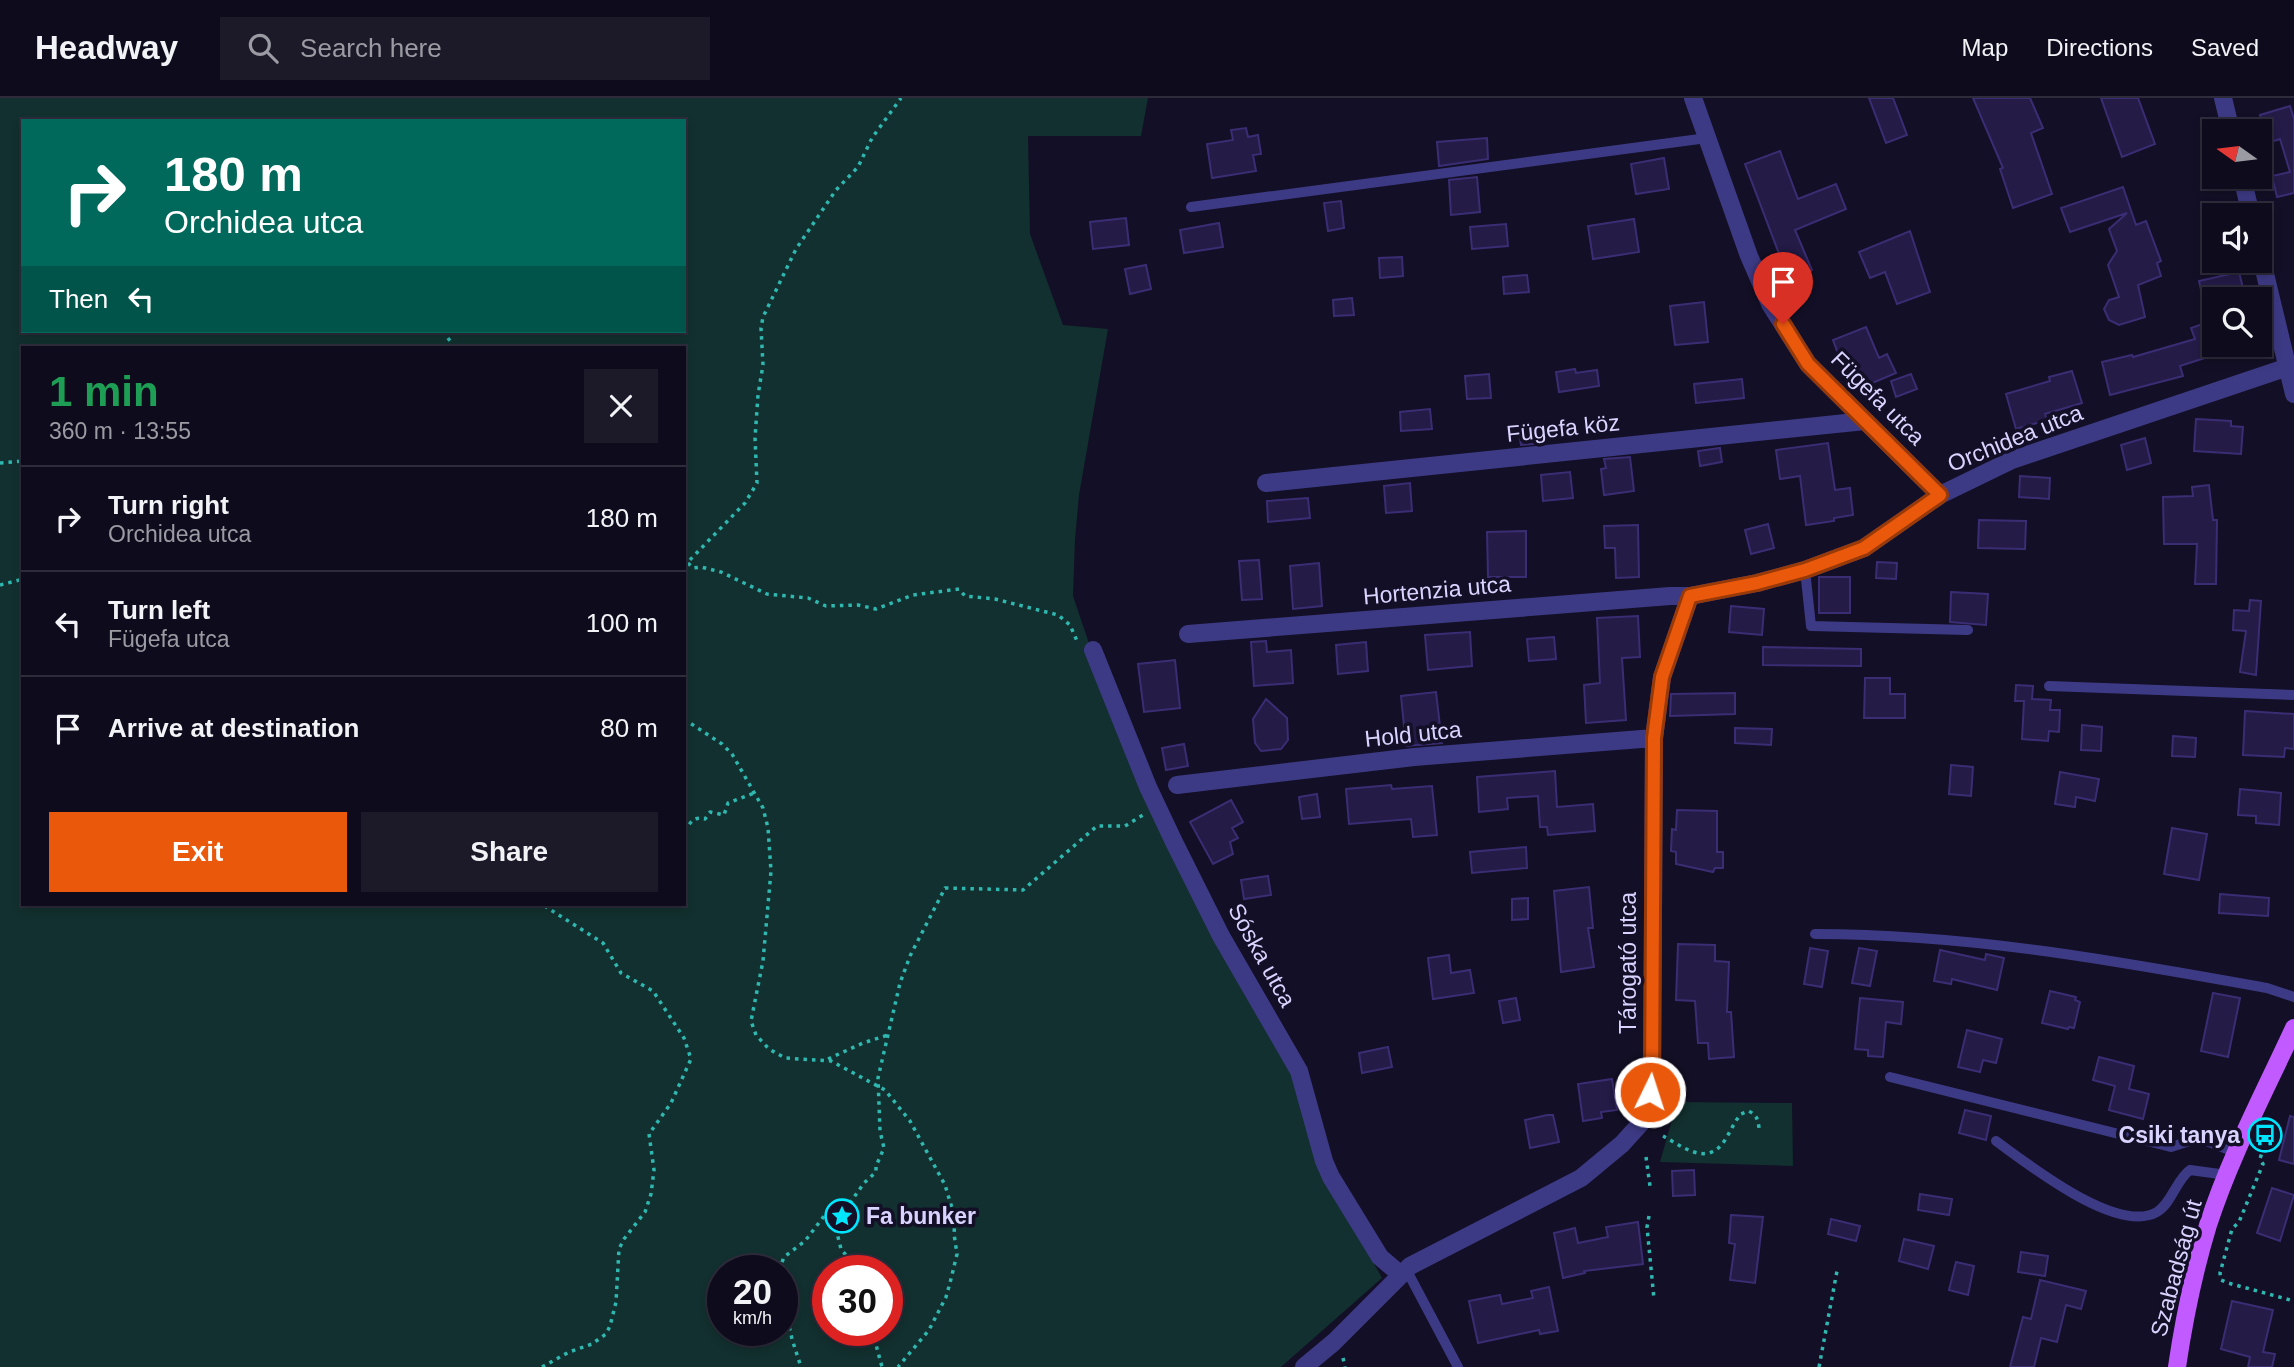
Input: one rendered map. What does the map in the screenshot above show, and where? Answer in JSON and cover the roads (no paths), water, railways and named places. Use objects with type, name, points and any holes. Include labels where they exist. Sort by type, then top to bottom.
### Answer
[{"type":"main road","name":"Szabadság út","points":[[2177,1367],[2196,1269],[2209,1223],[2227,1175],[2294,1028]]},
{"type":"street","name":"Fügefa utca","points":[[1693,98],[1749,256],[1770,304],[1808,364],[1940,495]]},
{"type":"street","points":[[2223,98],[2228,119]]},
{"type":"street","points":[[2265,273],[2294,394]]},
{"type":"street","name":"Orchidea utca","points":[[1690,596],[1805,570],[1864,548],[1940,495],[2012,460],[2288,367]]},
{"type":"street","name":"Fügefa köz","points":[[1266,483],[1865,421]]},
{"type":"street","name":"Hortenzia utca","points":[[1188,634],[1690,596]]},
{"type":"street","name":"Tárogató utca","points":[[1304,1367],[1334,1342],[1403,1271],[1581,1178],[1641,1123],[1652,1084],[1654,738],[1662,677],[1690,596]]},
{"type":"street","name":"Sóska utca","points":[[1093,650],[1119,719],[1157,806],[1221,936],[1299,1071],[1331,1177],[1380,1257],[1403,1271]]},
{"type":"street","name":"Hold utca","points":[[1177,785],[1414,757],[1654,738]]},
{"type":"lane","points":[[1191,207],[1707,138]]},
{"type":"lane","points":[[1805,570],[1811,626],[1968,630]]},
{"type":"lane","points":[[2049,686],[2294,695]]},
{"type":"lane","points":[[1815,934],[1886,934],[2087,956],[2267,988],[2294,997]]},
{"type":"lane","points":[[1890,1077],[2171,1147],[2199,1138],[2237,1153]]},
{"type":"lane","points":[[1996,1141],[2054,1182],[2092,1203],[2125,1214],[2145,1215],[2161,1210],[2183,1175],[2190,1170],[2227,1175]]},
{"type":"lane","points":[[1403,1271],[1458,1367]]},
{"type":"place","name":"Csiki tanya","points":[[2265,1135]]},
{"type":"place","name":"Fa bunker","points":[[842,1216]]}]
